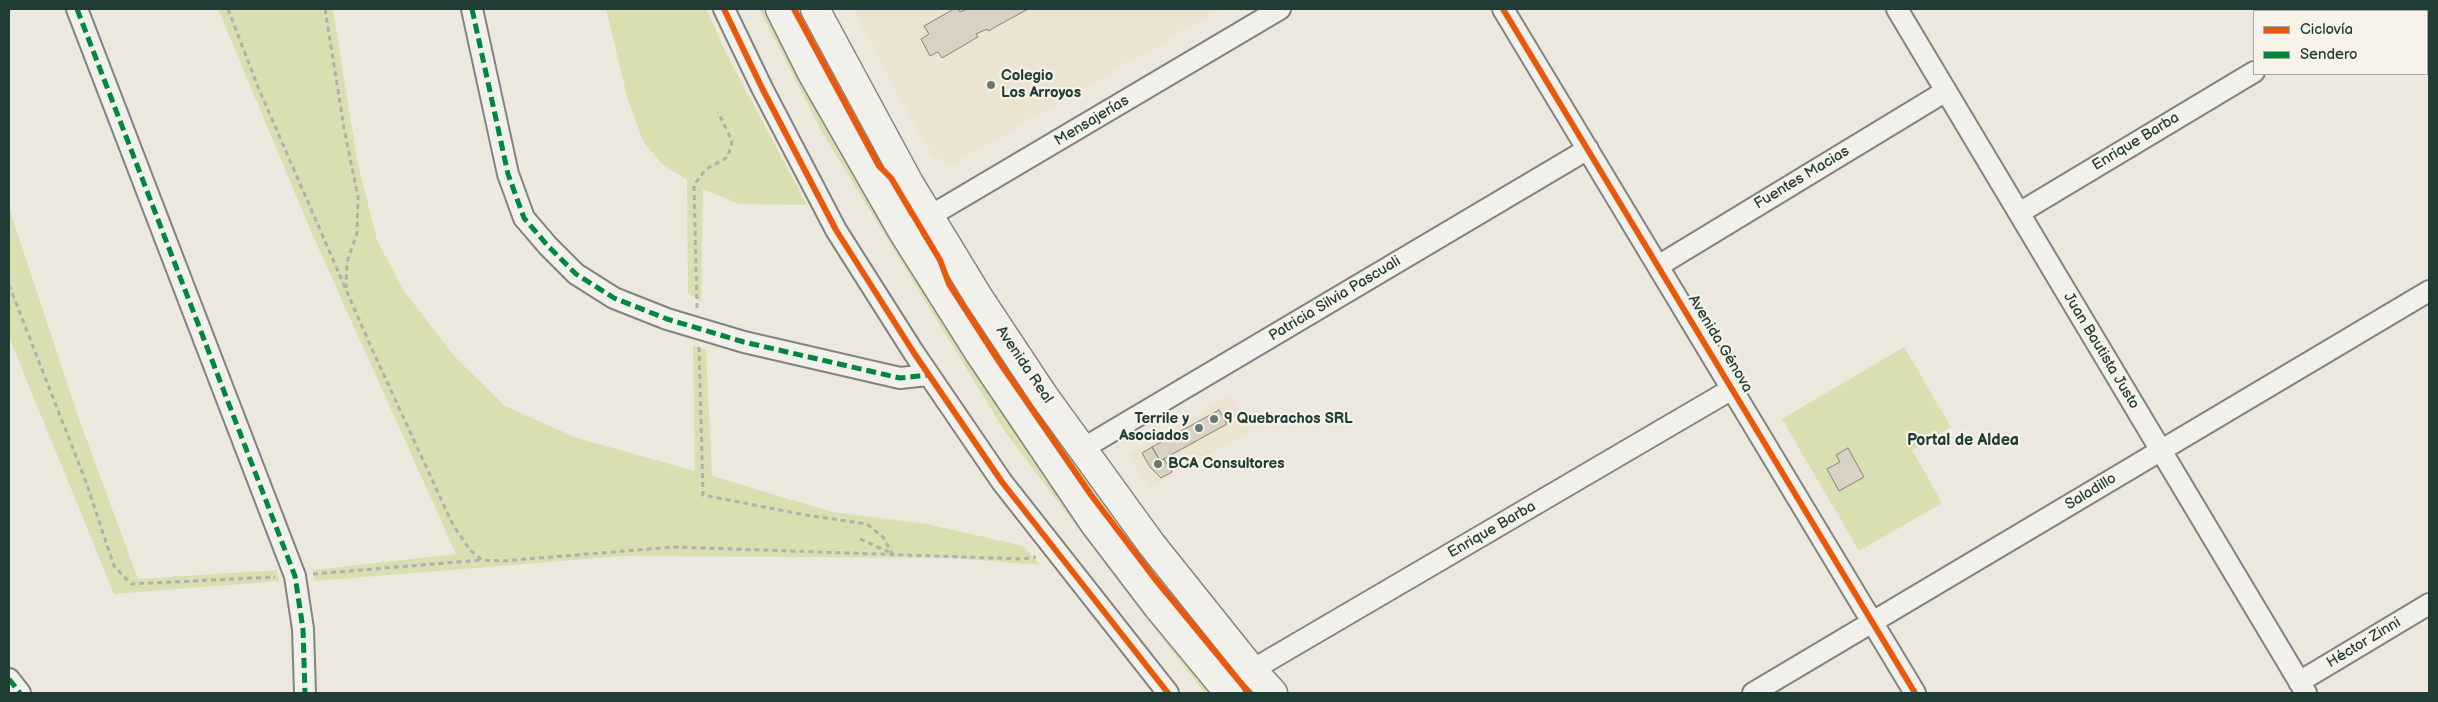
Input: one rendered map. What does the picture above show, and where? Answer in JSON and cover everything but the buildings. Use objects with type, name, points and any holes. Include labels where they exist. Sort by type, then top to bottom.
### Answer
[{"type":"main road","name":"Avenida Real","points":[[780,9],[812,73],[903,232],[980,354],[1094,523],[1158,607],[1229,693]]},
{"type":"main road","name":"Avenida Real","points":[[816,9],[909,183],[979,298],[1082,449],[1152,545],[1252,670],[1273,693]]},
{"type":"street","points":[[77,9],[295,576],[304,629],[305,693]]},
{"type":"street","points":[[472,9],[508,174],[524,218],[576,274],[614,298],[668,320],[744,342],[900,378],[928,375]]},
{"type":"street","points":[[724,9],[762,88],[836,230],[928,375],[1002,482],[1059,552],[1128,645],[1168,693]]},
{"type":"street","name":"Mensajerías","points":[[903,232],[1280,9]]},
{"type":"street","name":"Avenida Génova","points":[[1503,9],[1915,693]]},
{"type":"street","name":"Juan Bautista Justo","points":[[1897,9],[2302,687]]},
{"type":"street","name":"Enrique Barba","points":[[2019,213],[2253,73]]},
{"type":"street","name":"Fuentes Macias","points":[[1658,266],[1946,91]]},
{"type":"street","name":"Patricia Silvia Pascuali","points":[[1082,449],[1588,149]]},
{"type":"street","name":"Saladillo","points":[[1753,693],[2429,291]]},
{"type":"street","name":"Enrique Barba","points":[[1252,670],[1732,389]]},
{"type":"street","name":"Héctor Zinni","points":[[2302,687],[2429,604]]},
{"type":"street","points":[[9,679],[20,693]]},
{"type":"path","points":[[228,9],[258,87],[453,525],[470,550],[482,560]]},
{"type":"path","points":[[325,9],[344,128],[358,197],[356,233],[347,262],[346,288]]},
{"type":"path","points":[[718,112],[732,141],[728,157],[706,169],[694,185],[695,290],[699,329],[703,495],[806,515],[867,524],[883,537],[892,553]]},
{"type":"path","points":[[9,285],[86,482],[114,566],[131,584],[295,576],[482,560],[503,561],[673,547],[750,552],[892,553],[1024,559],[1059,552]]},
{"type":"path","points":[[860,539],[892,553]]},
{"type":"shaded area","name":"Colegio Los Arroyos","points":[[857,9],[1221,9],[948,167],[931,155],[855,14]]},
{"type":"shaded area","points":[[1230,395],[1250,431],[1149,489],[1129,454]]},
{"type":"green space","points":[[218,9],[333,9],[357,160],[377,240],[404,291],[454,356],[505,406],[577,438],[695,471],[693,345],[706,350],[712,476],[832,512],[927,524],[1023,546],[1040,565],[951,558],[623,556],[315,581],[313,570],[456,554],[310,229]]},
{"type":"green space","points":[[606,9],[706,9],[727,55],[807,205],[739,204],[703,189],[701,301],[688,293],[687,180],[662,164],[643,141],[628,100]]},
{"type":"green space","points":[[759,9],[780,9],[903,232],[1229,693],[1205,693],[1135,604],[1004,430],[822,132]]},
{"type":"green space","points":[[788,9],[808,9],[816,25],[806,28],[870,146],[879,142],[914,211],[907,216]]},
{"type":"green space","points":[[9,208],[79,419],[138,579],[277,570],[279,581],[114,594],[9,337]]},
{"type":"green space","points":[[927,235],[1263,693],[1235,693],[1137,573],[919,240]]},
{"type":"green space","points":[[1904,347],[1951,427],[1912,450],[1942,503],[1859,551],[1782,419]]},
{"type":"marked path","points":[[77,9],[295,576],[303,629],[305,693]]},
{"type":"marked path","points":[[472,9],[508,174],[524,218],[576,274],[614,298],[667,319],[744,342],[900,378],[928,375]]},
{"type":"marked path","points":[[9,679],[20,693]]},
{"type":"cycle path","points":[[724,9],[762,88],[836,230],[914,353],[1002,482],[1168,693]]},
{"type":"cycle path","points":[[794,9],[879,166],[891,178],[940,260],[949,284],[1000,363],[1091,495],[1155,579],[1249,693]]},
{"type":"cycle path","points":[[1503,9],[1915,693]]},
{"type":"place","name":"Colegio Los Arroyos","points":[[991,85]]},
{"type":"place","name":"9 Quebrachos SRL","points":[[1214,419]]},
{"type":"place","name":"Terrile y Asociados","points":[[1199,428]]},
{"type":"place","name":"BCA Consultores","points":[[1158,464]]},
{"type":"district","name":"Portal de Aldea","points":[[1963,441]]}]
